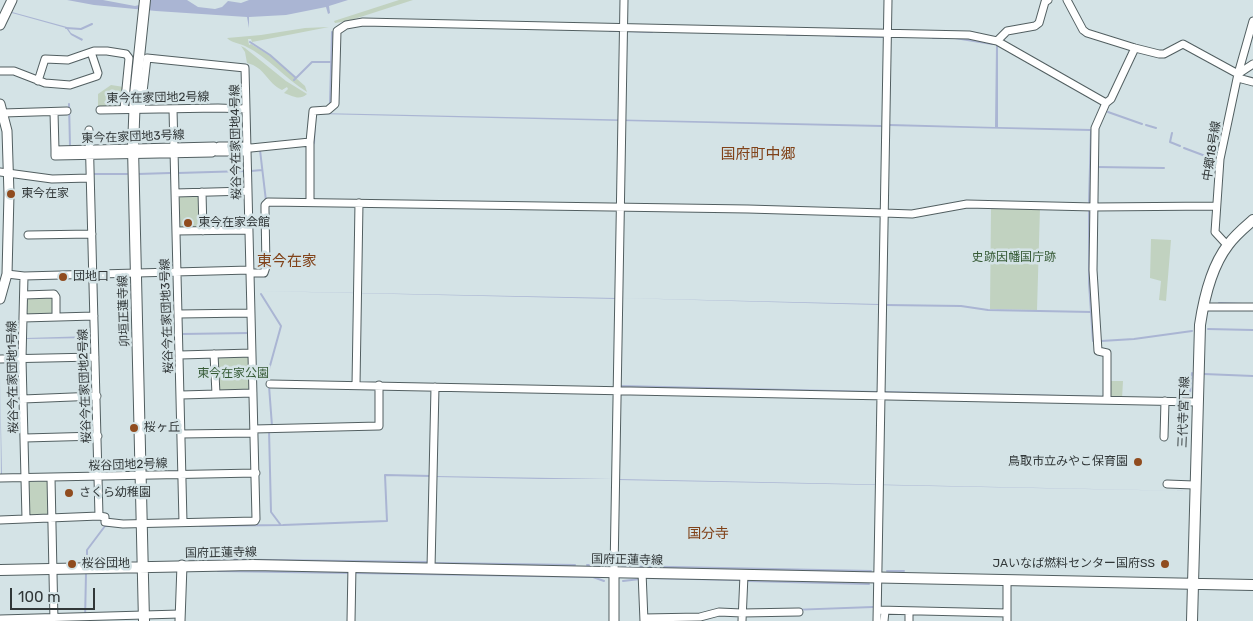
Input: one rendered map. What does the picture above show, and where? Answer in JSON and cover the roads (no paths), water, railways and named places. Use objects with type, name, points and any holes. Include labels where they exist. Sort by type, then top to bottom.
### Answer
[{"type":"main road","name":"卯垣正蓮寺線","points":[[144,618],[135,273],[133,109],[145,0]]},
{"type":"main road","name":"三代寺宮下線","points":[[1192,621],[1194,485],[1200,325],[1206,291],[1214,270],[1227,245],[1253,220]]},
{"type":"main road","name":"国府正蓮寺線","points":[[0,570],[253,565],[352,566],[1253,585]]},
{"type":"street","points":[[0,25],[12,0]]},
{"type":"street","points":[[614,621],[624,0]]},
{"type":"street","points":[[884,621],[878,578],[888,0]]},
{"type":"street","points":[[997,41],[1007,31],[1035,26],[1039,23],[1045,2],[1048,0]]},
{"type":"street","points":[[1067,0],[1083,30],[1135,48],[1164,54],[1183,44],[1238,76],[1253,82]]},
{"type":"street","name":"中郷18号線","points":[[1227,245],[1215,232],[1220,160],[1238,76],[1253,21]]},
{"type":"street","points":[[310,201],[310,142],[313,111],[328,110],[335,104],[337,31],[346,25],[363,22],[969,35],[997,41],[1106,102]]},
{"type":"street","points":[[1107,400],[1107,353],[1098,351],[1093,270],[1095,128],[1106,102],[1111,99],[1135,48]]},
{"type":"street","points":[[38,81],[45,59],[68,60],[91,52],[107,51],[126,54],[129,58],[133,109]]},
{"type":"street","points":[[0,71],[14,71],[38,81],[70,85],[97,76],[98,72],[91,52]]},
{"type":"street","name":"桜谷今在家団地4号線","points":[[99,516],[105,516],[105,522],[142,523],[256,520],[245,68],[147,58],[133,109]]},
{"type":"street","points":[[1238,76],[1253,64]]},
{"type":"street","name":"東今在家団地2号線","points":[[100,110],[246,108]]},
{"type":"street","points":[[0,298],[7,274],[10,194],[4,173],[8,143],[2,109],[67,111]]},
{"type":"street","name":"桜谷今在家団地3号線","points":[[174,109],[183,522]]},
{"type":"street","name":"東今在家団地3号線","points":[[54,112],[55,156],[214,146],[215,149],[219,146],[247,149],[310,142]]},
{"type":"street","name":"桜谷今在家団地2号線","points":[[89,130],[99,516]]},
{"type":"street","points":[[4,173],[52,179],[90,178]]},
{"type":"street","points":[[175,193],[248,190]]},
{"type":"street","points":[[202,192],[203,231]]},
{"type":"street","points":[[7,274],[24,276],[264,272],[266,267],[265,205],[268,202],[310,201],[748,209],[912,214],[967,204],[1094,207],[1216,206]]},
{"type":"street","points":[[356,385],[359,203]]},
{"type":"street","points":[[176,231],[249,230]]},
{"type":"street","points":[[28,235],[92,234]]},
{"type":"street","name":"桜谷今在家団地1号線","points":[[24,276],[22,359],[26,519]]},
{"type":"street","points":[[24,295],[54,294],[56,297],[56,317]]},
{"type":"street","points":[[1203,307],[1253,307]]},
{"type":"street","points":[[179,314],[251,313]]},
{"type":"street","points":[[23,318],[94,316]]},
{"type":"street","points":[[180,355],[252,353]]},
{"type":"street","points":[[214,354],[216,394]]},
{"type":"street","points":[[0,359],[95,357]]},
{"type":"street","points":[[270,384],[1197,402]]},
{"type":"street","points":[[181,434],[379,426],[379,385]]},
{"type":"street","points":[[431,568],[435,387]]},
{"type":"street","points":[[181,395],[253,393]]},
{"type":"street","points":[[23,398],[97,396]]},
{"type":"street","points":[[1164,438],[1165,401]]},
{"type":"street","points":[[24,438],[98,436]]},
{"type":"street","name":"桜谷団地2号線","points":[[0,478],[256,473]]},
{"type":"street","points":[[51,478],[54,619]]},
{"type":"street","points":[[1167,484],[1194,485]]},
{"type":"street","points":[[0,520],[99,516]]},
{"type":"street","points":[[0,619],[180,618],[182,566]]},
{"type":"street","points":[[351,621],[352,566]]},
{"type":"street","points":[[642,572],[644,620],[700,617],[719,612],[742,617],[799,612]]},
{"type":"street","points":[[742,617],[744,575]]},
{"type":"street","points":[[881,610],[1007,617],[1007,580]]},
{"type":"street","points":[[878,621],[881,610]]},
{"type":"street","points":[[909,611],[909,621]]},
{"type":"water","points":[[67,0],[103,0],[135,6],[151,2],[149,0],[187,0],[198,7],[215,9],[222,7],[228,1],[241,3],[249,0],[348,0],[329,6],[330,13],[328,14],[326,7],[286,15],[249,17],[249,28],[247,17],[156,11],[94,5]]},
{"type":"water","points":[[12,12],[67,27],[71,33],[83,39],[82,41],[71,35],[66,28]]},
{"type":"water","points":[[996,46],[998,46],[998,127],[1091,129],[1090,131],[889,126],[890,124],[995,127]]},
{"type":"water","points":[[318,113],[881,125],[882,127],[318,114],[316,116],[315,143],[313,146],[251,151],[68,152],[313,145],[315,116]]},
{"type":"water","points":[[261,291],[616,298],[616,299]]},
{"type":"water","points":[[621,298],[879,304],[879,305]]},
{"type":"water","points":[[249,332],[249,334],[182,335],[182,333]]},
{"type":"water","points":[[91,336],[92,338],[26,339],[26,338]]},
{"type":"water","points":[[0,377],[2,474],[1,474]]},
{"type":"water","points":[[434,476],[613,479],[541,479]]},
{"type":"water","points":[[618,479],[1189,491],[618,480]]},
{"type":"water","points":[[873,606],[873,608],[646,615],[701,613],[728,609],[766,610]]},
{"type":"waterway","points":[[66,28],[81,29],[92,24]]},
{"type":"waterway","points":[[527,29],[542,29]]},
{"type":"waterway","points":[[610,31],[616,31]]},
{"type":"waterway","points":[[627,31],[652,32]]},
{"type":"waterway","points":[[330,104],[332,32]]},
{"type":"waterway","points":[[787,35],[809,35]]},
{"type":"waterway","points":[[836,36],[885,37]]},
{"type":"waterway","points":[[933,38],[941,38]]},
{"type":"waterway","points":[[955,38],[992,44]]},
{"type":"waterway","points":[[250,42],[270,55],[296,78]]},
{"type":"waterway","points":[[294,80],[312,62],[331,62]]},
{"type":"waterway","points":[[237,89],[242,89]]},
{"type":"waterway","points":[[69,104],[70,146]]},
{"type":"waterway","points":[[1108,112],[1142,124]]},
{"type":"waterway","points":[[1146,125],[1156,128]]},
{"type":"waterway","points":[[1089,202],[1091,131]]},
{"type":"waterway","points":[[1172,133],[1170,142],[1180,146]]},
{"type":"waterway","points":[[1184,148],[1216,160]]},
{"type":"waterway","points":[[260,150],[266,201]]},
{"type":"waterway","points":[[1097,167],[1164,168]]},
{"type":"waterway","points":[[251,171],[262,170]]},
{"type":"waterway","points":[[178,173],[245,171]]},
{"type":"waterway","points":[[138,174],[170,173]]},
{"type":"waterway","points":[[94,174],[127,174]]},
{"type":"waterway","points":[[1089,210],[1089,283],[1093,341]]},
{"type":"waterway","points":[[261,294],[281,326],[268,373],[269,382]]},
{"type":"waterway","points":[[1219,303],[1243,304]]},
{"type":"waterway","points":[[886,305],[961,306],[988,310],[1091,312]]},
{"type":"waterway","points":[[1208,329],[1253,330]]},
{"type":"waterway","points":[[1101,341],[1134,339],[1192,331]]},
{"type":"waterway","points":[[1190,394],[1192,373]]},
{"type":"waterway","points":[[1204,374],[1253,376]]},
{"type":"waterway","points":[[269,386],[272,426]]},
{"type":"waterway","points":[[621,386],[876,392]]},
{"type":"waterway","points":[[885,392],[1104,397]]},
{"type":"waterway","points":[[269,430],[271,512],[280,524]]},
{"type":"waterway","points":[[200,526],[387,521],[385,475],[431,476]]},
{"type":"waterway","points":[[87,561],[87,550],[105,526],[113,526]]},
{"type":"waterway","points":[[189,559],[427,562]]},
{"type":"waterway","points":[[436,563],[575,565]]},
{"type":"waterway","points":[[587,565],[607,565]]},
{"type":"waterway","points":[[622,566],[871,571]]},
{"type":"waterway","points":[[218,571],[349,573]]},
{"type":"waterway","points":[[887,571],[904,571]]},
{"type":"waterway","points":[[85,621],[86,573]]},
{"type":"waterway","points":[[355,573],[593,577],[604,581]]},
{"type":"waterway","points":[[646,578],[740,580]]},
{"type":"waterway","points":[[623,581],[640,579]]},
{"type":"waterway","points":[[747,581],[869,584]]},
{"type":"place","name":"東今在家","points":[[11,194]]},
{"type":"place","name":"東今在家会館","points":[[188,223]]},
{"type":"place","name":"団地口","points":[[63,277]]},
{"type":"place","name":"桜ヶ丘","points":[[134,428]]},
{"type":"place","name":"鳥取市立みやこ保育園","points":[[1138,462]]},
{"type":"place","name":"さくら幼稚園","points":[[69,493]]},
{"type":"place","name":"桜谷団地","points":[[72,564]]},
{"type":"place","name":"JAいなば燃料センター国府SS","points":[[1165,564]]},
{"type":"district","name":"国府町中郷","points":[[758,155]]},
{"type":"district","name":"東今在家","points":[[287,262]]},
{"type":"district","name":"国分寺","points":[[708,534]]},
{"type":"park label","name":"史跡因幡国庁跡","points":[[1014,258]]},
{"type":"park label","name":"東今在家公園","points":[[233,374]]}]
